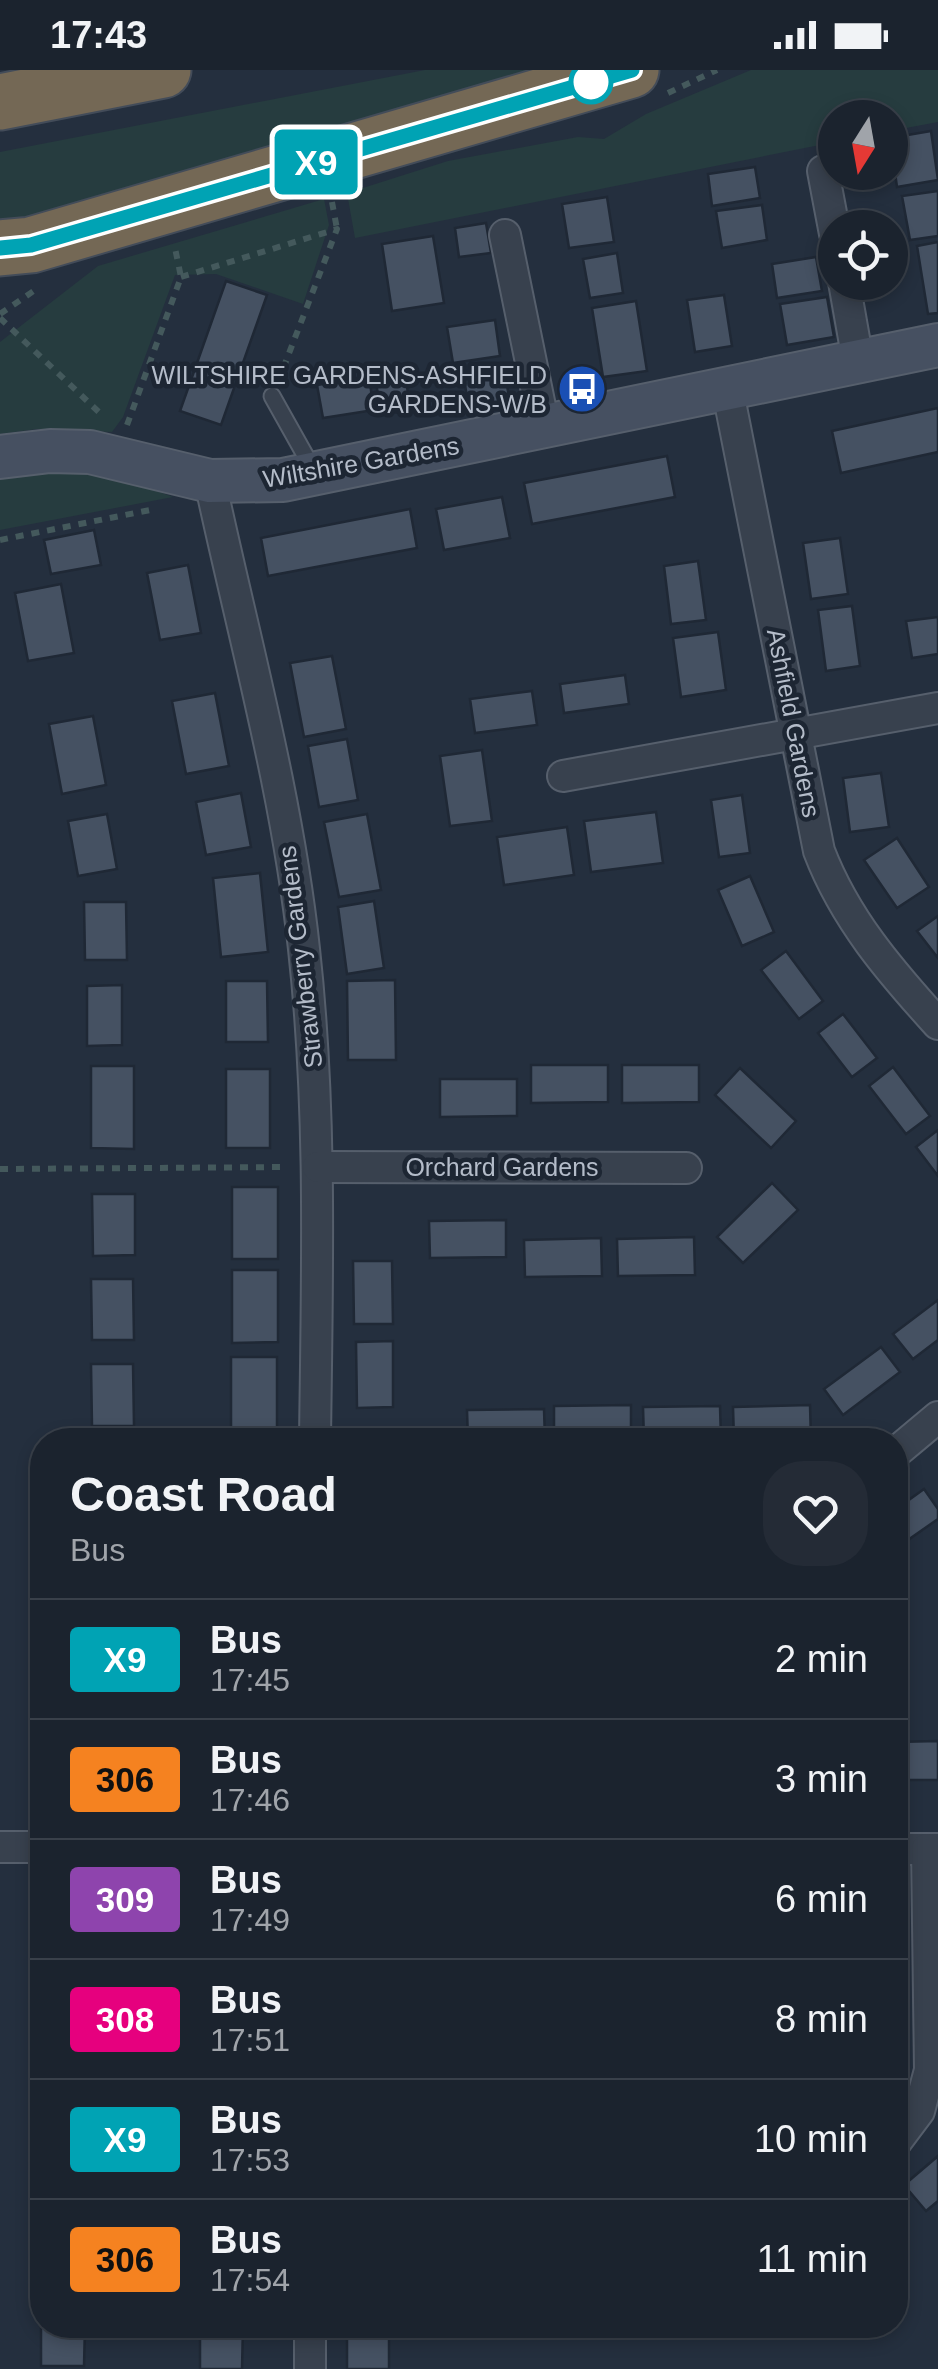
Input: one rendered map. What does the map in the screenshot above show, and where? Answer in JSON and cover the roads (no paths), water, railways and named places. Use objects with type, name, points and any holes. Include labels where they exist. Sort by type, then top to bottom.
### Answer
[{"type":"highway","points":[[0,102],[163,70]]},
{"type":"highway","points":[[0,248],[31,245],[632,70]]},
{"type":"street","points":[[505,235],[544,426]]},
{"type":"street","points":[[847,300],[858,361]]},
{"type":"street","name":"Wiltshire Gardens","points":[[0,457],[124,447],[210,481],[258,482],[316,474],[938,345]]},
{"type":"street","name":"Ashfield Gardens","points":[[726,387],[819,852],[831,881],[875,952],[938,1024]]},
{"type":"street","name":"Strawberry Gardens","points":[[210,481],[294,877],[311,1013],[318,1167],[314,1428]]},
{"type":"street","points":[[563,776],[938,708]]},
{"type":"street","name":"Orchard Gardens","points":[[318,1167],[686,1168]]},
{"type":"street","points":[[908,1442],[938,1417]]},
{"type":"street","points":[[0,1847],[30,1847]]},
{"type":"street","points":[[908,2126],[919,2111],[930,2070],[933,1849]]},
{"type":"street","points":[[310,2338],[310,2369]]},
{"type":"lane","points":[[272,396],[316,474]]},
{"type":"place","name":"WILTSHIRE GARDENS-ASHFIELD GARDENS-W/B","points":[[582,389]]}]
